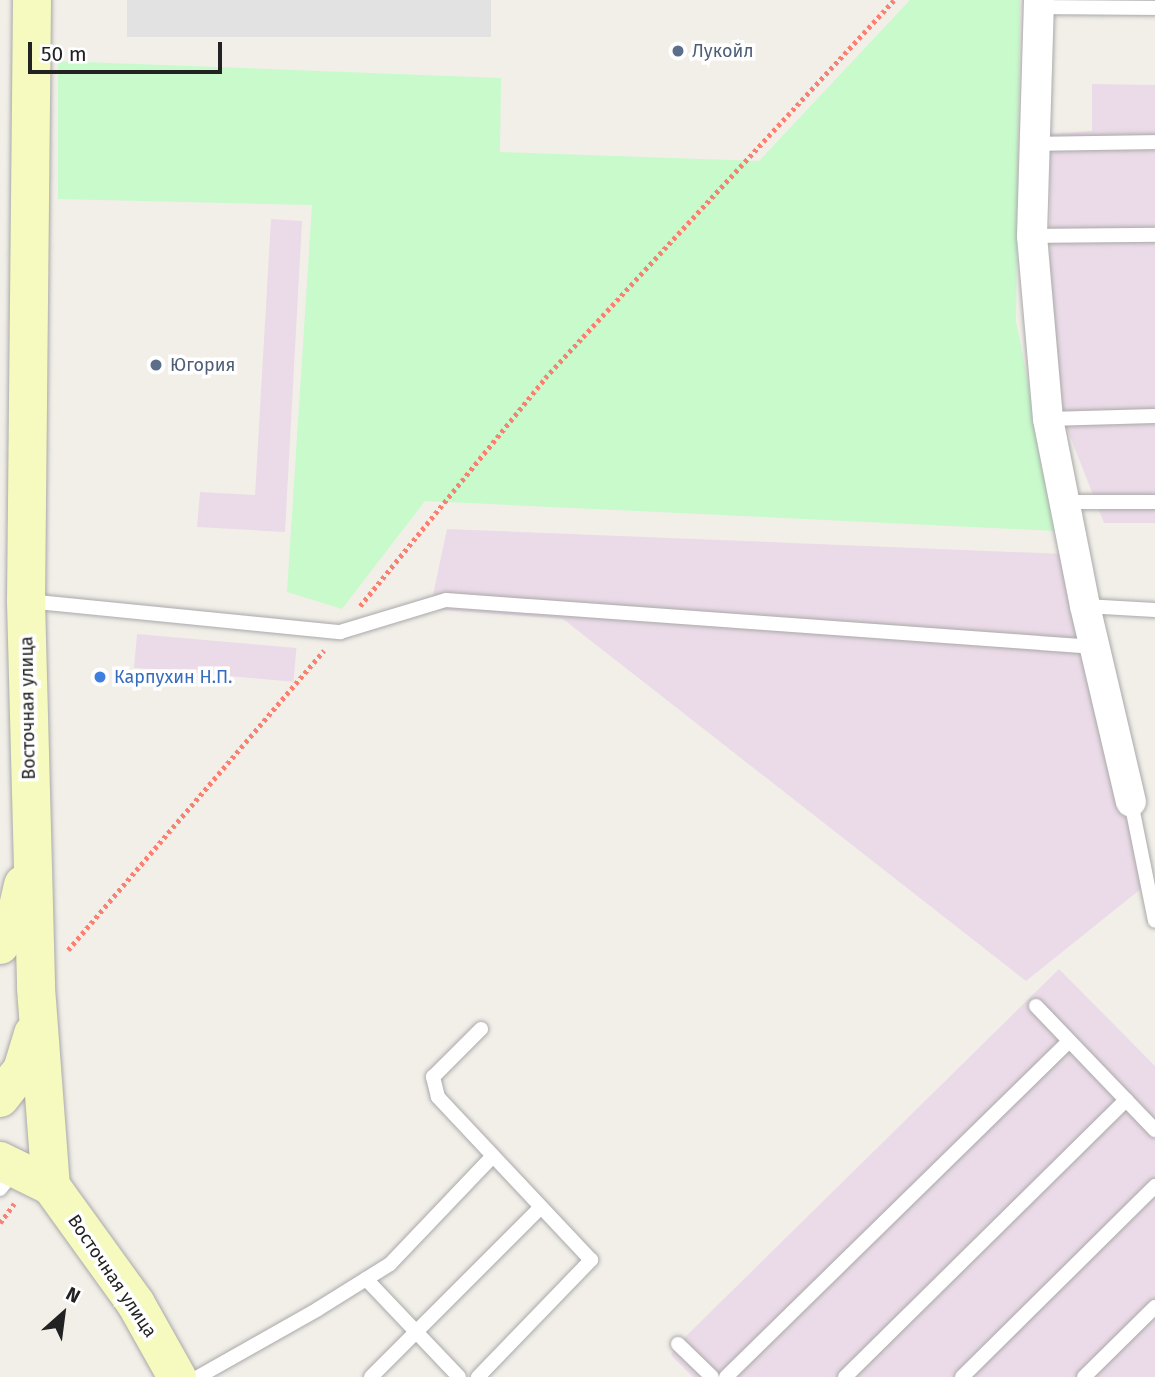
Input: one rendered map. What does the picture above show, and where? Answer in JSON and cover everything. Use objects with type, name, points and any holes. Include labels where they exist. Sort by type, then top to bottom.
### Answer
[{"type":"street","name":"Восточная улица","points":[[32,0],[26,601],[30,856],[36,988],[16,1081],[51,1186],[136,1304],[177,1377]]},
{"type":"street","points":[[1039,3],[1032,236],[1048,419],[1067,502],[1085,606],[1131,802]]},
{"type":"street","points":[[2,939],[17,911],[30,856]]},
{"type":"street","points":[[4,1166],[51,1186]]},
{"type":"lane","points":[[32,0],[39,0]]},
{"type":"lane","points":[[1039,3],[1155,8]]},
{"type":"lane","points":[[1034,144],[1155,142]]},
{"type":"lane","points":[[1032,236],[1155,234]]},
{"type":"lane","points":[[1048,419],[1155,416]]},
{"type":"lane","points":[[1067,502],[1155,502]]},
{"type":"lane","points":[[26,601],[340,632],[446,600],[1095,647]]},
{"type":"lane","points":[[1085,606],[1155,610]]},
{"type":"lane","points":[[1131,802],[1155,921]]},
{"type":"lane","points":[[1036,1006],[1155,1130]]},
{"type":"lane","points":[[478,1377],[591,1260],[438,1097],[433,1077],[481,1029]]},
{"type":"lane","points":[[726,1377],[1069,1041]]},
{"type":"lane","points":[[845,1377],[1126,1100]]},
{"type":"lane","points":[[198,1377],[390,1264],[493,1156]]},
{"type":"lane","points":[[962,1377],[1155,1186]]},
{"type":"lane","points":[[371,1377],[541,1207]]},
{"type":"lane","points":[[366,1279],[459,1377]]},
{"type":"lane","points":[[1084,1377],[1155,1307]]},
{"type":"lane","points":[[678,1344],[712,1377]]},
{"type":"shaded area","points":[[127,0],[491,0],[491,37],[127,37]]},
{"type":"shaded area","points":[[1092,84],[1155,85],[1155,523],[1104,523],[1050,385],[1050,134],[1092,131]]},
{"type":"shaded area","points":[[271,219],[302,221],[285,532],[197,527],[200,492],[255,495]]},
{"type":"shaded area","points":[[447,529],[1064,554],[1131,826],[1142,888],[1026,981],[563,619],[430,609]]},
{"type":"shaded area","points":[[137,634],[296,648],[293,682],[134,668]]},
{"type":"shaded area","points":[[1059,969],[1155,1066],[1155,1377],[693,1377],[671,1355],[678,1344]]},
{"type":"green space","points":[[910,0],[1020,0],[1016,321],[1057,531],[425,501],[342,609],[287,592],[312,205],[58,199],[58,61],[501,78],[500,152],[759,161]]},
{"type":"place","name":"Лукойл","points":[[678,51]]},
{"type":"place","name":"Югория","points":[[156,365]]},
{"type":"place","name":"Карпухин Н.П.","points":[[100,677]]}]
